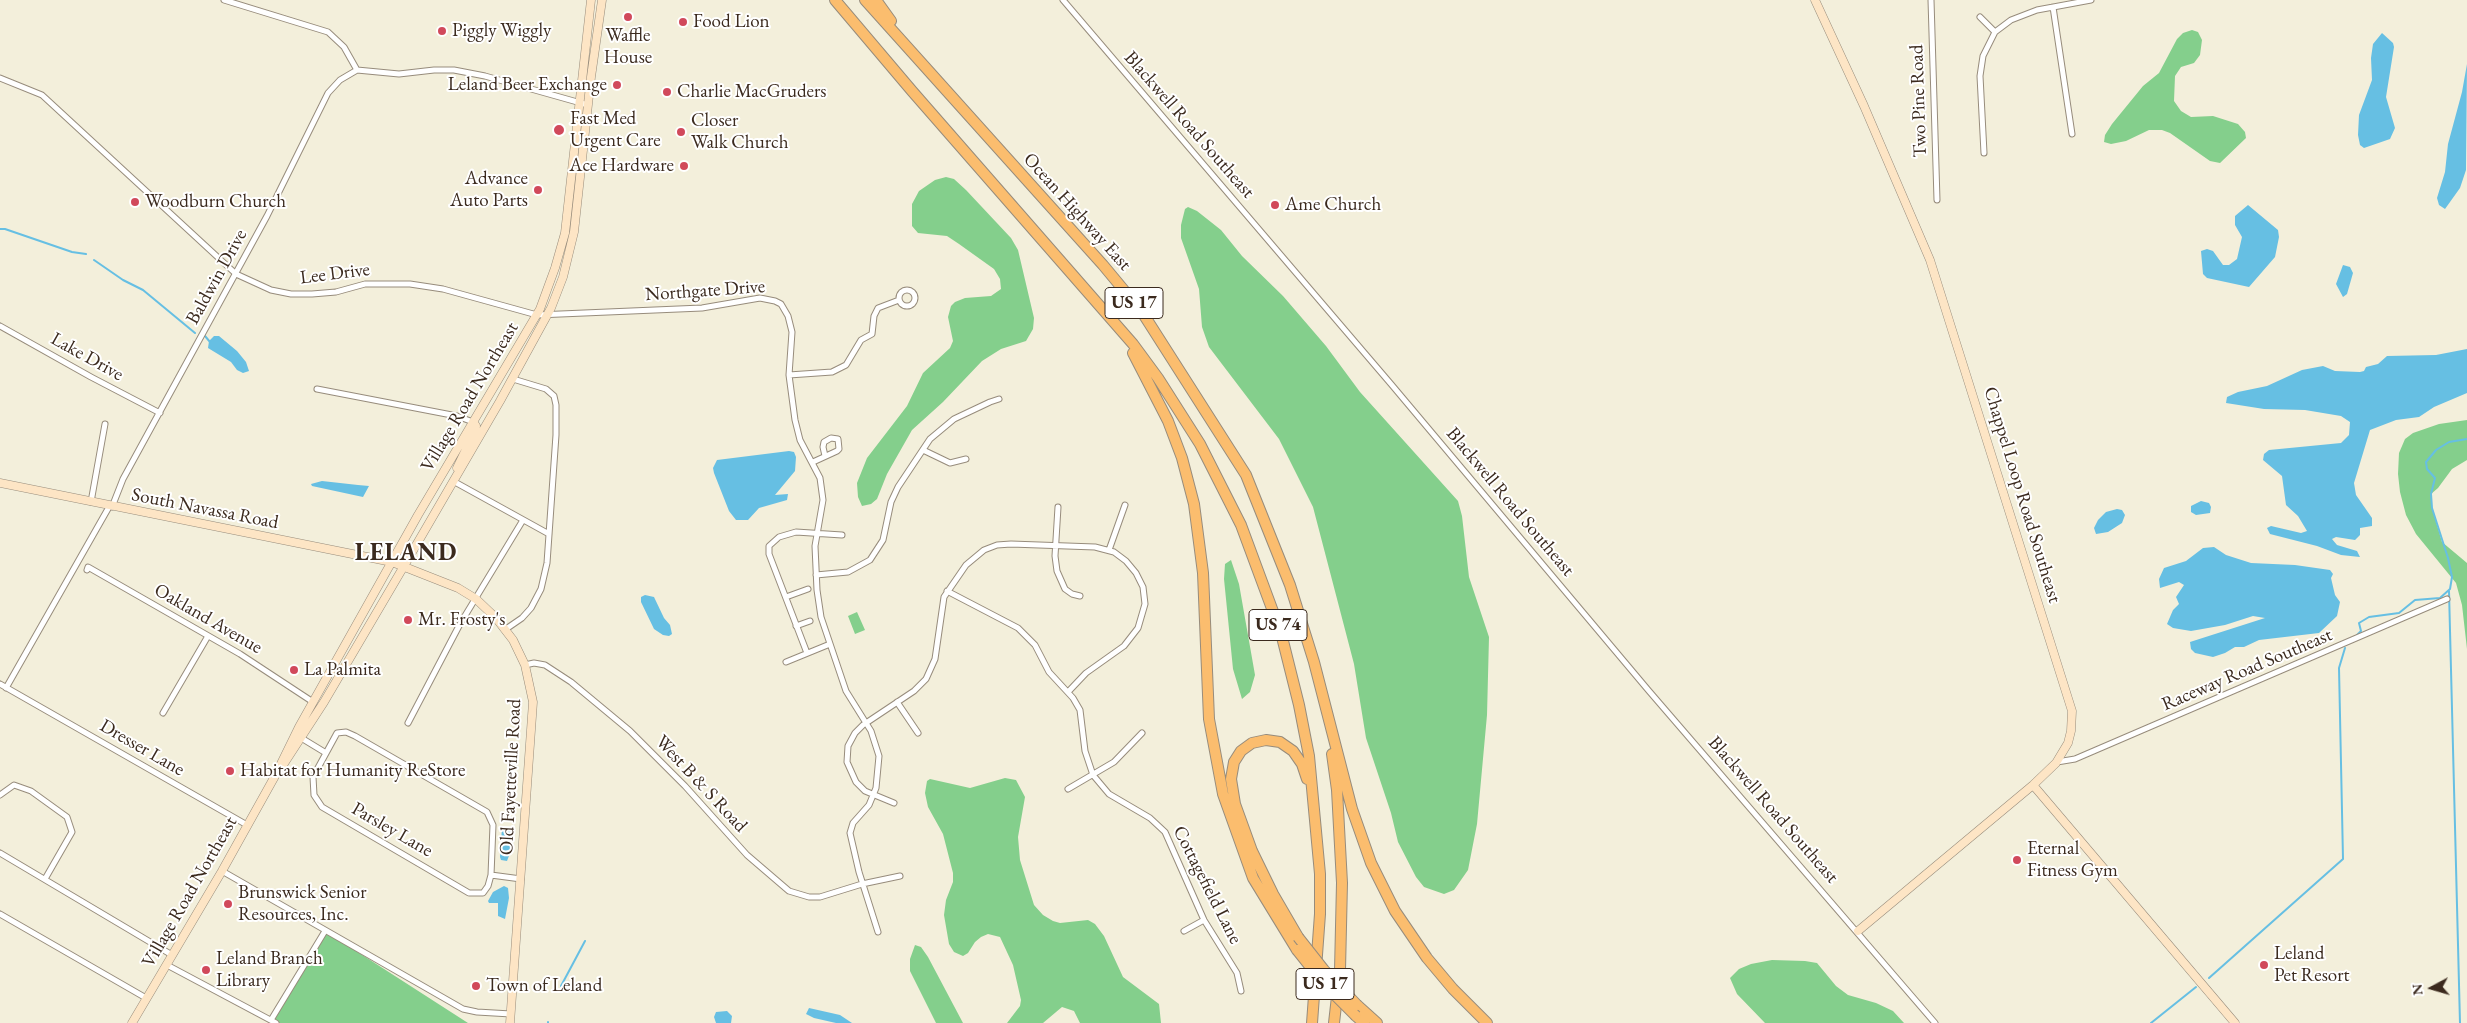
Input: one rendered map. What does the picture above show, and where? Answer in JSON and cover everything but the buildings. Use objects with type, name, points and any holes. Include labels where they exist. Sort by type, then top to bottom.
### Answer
[{"type":"highway","points":[[831,0],[863,34]]},
{"type":"highway","name":"US 17","points":[[835,0],[1097,300],[1150,382],[1182,458],[1194,504],[1202,558],[1207,701],[1217,772],[1228,812],[1253,878],[1297,950],[1324,984],[1360,1019]]},
{"type":"highway","name":"Ocean Highway East","points":[[865,0],[1103,265],[1142,312],[1246,475],[1290,584],[1314,662]]},
{"type":"highway","points":[[876,0],[920,62]]},
{"type":"highway","name":"US 74","points":[[1097,300],[1133,344],[1200,444],[1241,525],[1269,598],[1291,670],[1309,756],[1318,832],[1320,914],[1312,1023]]},
{"type":"highway","points":[[1314,662],[1352,810],[1381,885],[1403,923],[1427,958],[1453,989],[1487,1023]]},
{"type":"highway","name":"US 74","points":[[1314,662],[1332,756],[1340,835],[1342,932],[1334,1023]]},
{"type":"highway","name":"US 17","points":[[1318,832],[1306,773],[1293,750],[1273,740],[1259,740],[1246,746],[1237,756],[1232,771],[1231,786],[1246,835],[1266,880],[1298,937],[1324,970],[1377,1023]]},
{"type":"street","points":[[224,0],[243,2],[328,32],[337,38],[357,70],[399,74],[454,70],[485,76],[588,105]]},
{"type":"street","name":"Village Road Northeast","points":[[298,736],[313,702],[392,562],[537,315],[555,268],[565,233],[591,0]]},
{"type":"street","name":"Village Road Northeast","points":[[132,1023],[222,871],[298,736],[404,566],[548,315],[563,277],[574,232],[601,0]]},
{"type":"street","name":"Blackwell Road Southeast","points":[[1063,0],[1391,384],[1649,691],[1858,931],[1935,1023]]},
{"type":"street","name":"Chappel Loop Road Southeast","points":[[1815,0],[1924,245],[1980,415],[2070,699],[2072,711],[2071,731],[2062,754],[2056,763],[2033,786],[1858,931]]},
{"type":"street","name":"Two Pine Road","points":[[1931,0],[1938,200]]},
{"type":"street","points":[[1984,153],[1980,76],[1983,56],[1995,32],[2011,20],[2037,10],[2091,0]]},
{"type":"street","points":[[2053,7],[2072,134]]},
{"type":"street","points":[[1980,17],[1995,32]]},
{"type":"street","name":"Baldwin Drive","points":[[6,688],[110,507],[123,478],[236,274],[331,88],[357,70]]},
{"type":"street","name":"Lee Drive","points":[[0,78],[42,95],[236,274],[258,286],[291,294],[336,292],[365,284],[418,285],[443,288],[537,315]]},
{"type":"street","name":"Northgate Drive","points":[[537,315],[702,308],[768,298],[781,304],[790,322],[792,332],[789,375],[800,440],[820,478],[823,500],[816,532],[816,576],[819,608],[849,696],[875,739],[879,756],[878,781],[874,795],[854,823],[850,833],[862,884],[878,932]]},
{"type":"street","points":[[789,375],[832,372],[846,365],[862,340],[872,334],[874,316],[878,308],[899,300]]},
{"type":"street","name":"Lake Drive","points":[[0,326],[160,413]]},
{"type":"street","points":[[506,629],[522,618],[531,608],[541,589],[547,563],[556,436],[555,400],[546,389],[513,379]]},
{"type":"street","points":[[317,388],[457,416],[473,422],[476,426],[475,431],[463,451],[451,485],[549,534]]},
{"type":"street","points":[[816,576],[841,574],[855,570],[876,554],[886,533],[890,510],[898,488],[934,433],[948,422],[1000,399]]},
{"type":"street","points":[[91,502],[105,424]]},
{"type":"street","points":[[923,450],[950,463],[966,459]]},
{"type":"street","points":[[813,462],[825,456]]},
{"type":"street","name":"South Navassa Road","points":[[0,483],[110,507],[392,562],[404,566]]},
{"type":"street","points":[[1109,550],[1125,505]]},
{"type":"street","points":[[1058,507],[1055,547],[1057,571],[1061,583],[1069,592],[1080,596]]},
{"type":"street","points":[[408,722],[460,624],[523,520]]},
{"type":"street","points":[[807,653],[769,554],[769,546],[784,535],[801,532],[842,535]]},
{"type":"street","points":[[894,803],[874,795],[856,782],[846,757],[848,746],[852,737],[866,723],[920,686],[933,666],[941,611],[947,591],[973,558],[990,548],[1011,544],[1088,547],[1109,550],[1126,561],[1136,573],[1142,587],[1144,612],[1138,628],[1124,646],[1086,673],[1068,692]]},
{"type":"street","name":"Old Fayetteville Road","points":[[404,566],[444,581],[476,599],[506,629],[525,665],[532,689],[533,717],[510,1023]]},
{"type":"street","name":"Oakland Avenue","points":[[87,570],[88,567],[208,636],[313,702]]},
{"type":"street","points":[[786,597],[808,589]]},
{"type":"street","name":"Cottagefield Lane","points":[[947,591],[1025,633],[1036,645],[1053,678],[1068,692],[1080,710],[1085,751],[1093,775],[1109,794],[1150,818],[1165,832],[1204,920],[1237,973],[1241,991]]},
{"type":"street","name":"Raceway Road Southeast","points":[[2056,763],[2075,759],[2447,599]]},
{"type":"street","points":[[796,626],[810,621]]},
{"type":"street","points":[[163,713],[208,636]]},
{"type":"street","points":[[786,662],[830,644]]},
{"type":"street","name":"West B & S Road","points":[[525,665],[534,663],[545,665],[571,682],[630,731],[685,786],[747,855],[789,891],[809,897],[820,897],[837,894],[862,884],[900,876]]},
{"type":"street","name":"Dresser Lane","points":[[0,684],[247,825]]},
{"type":"street","points":[[897,702],[918,733]]},
{"type":"street","name":"Parsley Lane","points":[[346,732],[486,812],[493,825],[491,875],[488,886],[483,893],[469,892],[322,807],[314,795],[313,777],[337,733],[346,732]]},
{"type":"street","points":[[1068,789],[1120,757],[1142,733]]},
{"type":"street","points":[[298,736],[326,753]]},
{"type":"street","points":[[0,795],[14,785],[32,791],[67,817],[72,832],[45,879]]},
{"type":"street","points":[[2033,786],[2235,1023]]},
{"type":"street","points":[[0,852],[172,955]]},
{"type":"street","points":[[222,871],[463,1009],[477,1012],[511,1014]]},
{"type":"street","points":[[491,875],[521,880]]},
{"type":"street","points":[[0,914],[146,998]]},
{"type":"street","points":[[1184,931],[1204,920]]},
{"type":"street","points":[[167,965],[274,1022],[325,931]]},
{"type":"green space","points":[[2192,30],[2198,32],[2202,40],[2200,55],[2194,63],[2181,67],[2175,76],[2174,101],[2181,111],[2191,117],[2213,116],[2238,124],[2245,132],[2246,138],[2220,163],[2210,161],[2170,133],[2162,130],[2149,130],[2126,141],[2111,144],[2104,142],[2105,135],[2112,124],[2143,86],[2159,73],[2177,39],[2183,33]]},
{"type":"green space","points":[[946,177],[954,179],[966,190],[1011,238],[1018,250],[1034,318],[1033,329],[1026,341],[1001,349],[982,361],[943,402],[912,430],[887,474],[877,499],[871,504],[862,506],[858,497],[857,483],[867,458],[907,406],[923,373],[950,348],[953,341],[948,317],[951,306],[965,298],[991,296],[1001,289],[1000,279],[994,269],[959,244],[947,236],[918,233],[912,226],[912,204],[919,191],[935,180]]},
{"type":"green space","points":[[1188,207],[1197,211],[1221,230],[1242,256],[1283,296],[1326,346],[1360,392],[1458,501],[1462,516],[1469,577],[1489,637],[1487,715],[1477,824],[1468,870],[1454,890],[1444,894],[1424,887],[1416,877],[1398,842],[1391,813],[1366,738],[1354,664],[1313,507],[1279,439],[1209,347],[1202,327],[1199,289],[1181,238],[1181,225],[1185,209]]},
{"type":"green space","points":[[2467,420],[2467,460],[2452,469],[2438,488],[2431,494],[2432,508],[2442,542],[2467,563],[2467,649],[2462,605],[2456,583],[2416,534],[2406,515],[2398,474],[2399,453],[2405,439],[2413,433],[2439,424]]},
{"type":"green space","points":[[1231,560],[1239,584],[1255,675],[1250,692],[1242,699],[1233,669],[1224,579],[1225,564]]},
{"type":"green space","points":[[857,612],[865,630],[855,634],[848,616]]},
{"type":"green space","points":[[1005,778],[1016,780],[1025,797],[1018,837],[1020,860],[1034,905],[1043,915],[1053,921],[1060,923],[1088,920],[1095,924],[1104,936],[1123,977],[1159,1004],[1161,1023],[1080,1023],[1074,1011],[1062,1007],[1043,1023],[1007,1023],[1020,1006],[1021,1000],[1013,965],[1000,937],[988,934],[981,937],[975,942],[968,953],[963,956],[954,952],[949,944],[944,915],[946,900],[953,882],[953,873],[943,834],[928,807],[925,793],[927,781],[930,779],[970,788]]},
{"type":"green space","points":[[325,931],[468,1023],[277,1023],[271,1020]]},
{"type":"green space","points":[[915,945],[921,947],[928,957],[963,1023],[936,1023],[910,971],[910,959]]},
{"type":"green space","points":[[1772,960],[1817,963],[1836,986],[1848,995],[1876,1003],[1893,1011],[1904,1023],[1765,1023],[1737,994],[1730,978],[1739,969],[1751,964]]},
{"type":"water","points":[[2382,33],[2393,43],[2394,47],[2386,97],[2395,128],[2390,139],[2364,148],[2360,145],[2358,135],[2359,115],[2372,80],[2371,58],[2373,44]]},
{"type":"water","points":[[2467,64],[2466,170],[2460,188],[2445,209],[2439,205],[2437,198],[2445,172],[2448,144],[2462,92]]},
{"type":"water","points":[[2248,205],[2278,230],[2279,237],[2275,257],[2249,287],[2207,278],[2203,274],[2201,251],[2207,249],[2213,251],[2223,265],[2229,265],[2237,259],[2242,237],[2235,225],[2235,216]]},
{"type":"water","points":[[2343,265],[2350,267],[2353,273],[2347,294],[2343,297],[2336,284]]},
{"type":"water","points":[[214,336],[219,336],[237,351],[246,362],[249,371],[243,373],[237,370],[231,362],[208,348],[209,341]]},
{"type":"water","points":[[2467,349],[2467,393],[2434,407],[2419,417],[2396,420],[2370,430],[2354,483],[2356,495],[2372,518],[2372,526],[2360,528],[2360,535],[2355,540],[2336,537],[2332,539],[2337,545],[2357,551],[2360,557],[2341,555],[2317,546],[2270,534],[2267,528],[2271,526],[2301,533],[2307,531],[2298,516],[2286,505],[2282,476],[2263,460],[2264,454],[2269,450],[2341,443],[2349,435],[2350,422],[2341,416],[2305,410],[2264,409],[2226,403],[2227,397],[2238,392],[2267,386],[2302,370],[2323,366],[2335,371],[2360,372],[2364,371],[2366,367],[2378,364],[2387,356],[2436,355]]},
{"type":"water","points":[[789,451],[794,452],[796,457],[795,471],[775,495],[788,494],[787,500],[759,508],[748,520],[736,520],[729,511],[714,473],[713,468],[717,460]]},
{"type":"water","points":[[322,481],[369,486],[363,497],[312,486],[311,484]]},
{"type":"water","points":[[2201,501],[2209,503],[2211,507],[2210,513],[2196,515],[2191,512],[2191,506]]},
{"type":"water","points":[[2117,509],[2122,510],[2125,515],[2122,523],[2108,532],[2096,534],[2094,528],[2098,520],[2106,512]]},
{"type":"water","points":[[2214,547],[2226,555],[2251,563],[2295,565],[2330,570],[2333,574],[2331,578],[2335,595],[2340,602],[2337,616],[2319,633],[2259,640],[2244,647],[2235,647],[2213,657],[2195,653],[2191,649],[2190,642],[2265,618],[2253,616],[2225,625],[2191,631],[2173,628],[2167,624],[2173,610],[2179,604],[2176,597],[2184,585],[2179,582],[2160,588],[2159,579],[2164,568],[2186,561],[2203,548]]},
{"type":"water","points":[[645,595],[654,597],[664,618],[670,625],[672,634],[669,636],[663,635],[654,629],[641,602],[641,597]]},
{"type":"water","points":[[502,827],[510,828],[511,831],[510,853],[507,861],[501,860],[500,857]]},
{"type":"water","points":[[504,886],[508,888],[509,898],[505,919],[498,916],[498,903],[489,903],[488,901],[493,892]]},
{"type":"water","points":[[809,1008],[840,1015],[852,1023],[836,1023],[814,1018],[806,1014]]},
{"type":"water","points":[[727,1011],[732,1016],[731,1023],[716,1023],[714,1017],[716,1012]]},
{"type":"waterway","points":[[0,229],[5,229],[72,252],[86,254]]},
{"type":"waterway","points":[[94,260],[123,280],[143,290],[195,333]]},
{"type":"waterway","points":[[205,336],[210,342]]},
{"type":"waterway","points":[[2357,635],[2361,631],[2359,623],[2369,617],[2399,613],[2415,600],[2440,598],[2450,589],[2452,577],[2448,558],[2432,508],[2431,494],[2435,478],[2427,469],[2426,462],[2436,450],[2449,442],[2467,439]]},
{"type":"waterway","points":[[2449,591],[2460,1023]]},
{"type":"waterway","points":[[2209,978],[2343,859],[2339,668],[2345,648]]},
{"type":"waterway","points":[[561,986],[585,941]]},
{"type":"waterway","points":[[2151,1023],[2196,987]]},
{"type":"place","name":"Waffle House","points":[[628,17]]},
{"type":"place","name":"Food Lion","points":[[683,22]]},
{"type":"place","name":"Piggly Wiggly","points":[[442,31]]},
{"type":"place","name":"Leland Beer Exchange","points":[[617,85]]},
{"type":"place","name":"Charlie MacGruders","points":[[667,92]]},
{"type":"place","name":"Fast Med Urgent Care","points":[[559,130]]},
{"type":"place","name":"Closer Walk Church","points":[[681,132]]},
{"type":"place","name":"Ace Hardware","points":[[684,166]]},
{"type":"place","name":"Advance Auto Parts","points":[[538,190]]},
{"type":"place","name":"Woodburn Church","points":[[135,202]]},
{"type":"place","name":"Ame Church","points":[[1275,205]]},
{"type":"place","name":"Mr. Frosty's","points":[[408,620]]},
{"type":"place","name":"La Palmita","points":[[294,670]]},
{"type":"place","name":"Habitat for Humanity ReStore","points":[[230,771]]},
{"type":"place","name":"Eternal Fitness Gym","points":[[2017,860]]},
{"type":"place","name":"Brunswick Senior Resources, Inc.","points":[[228,904]]},
{"type":"place","name":"Leland Pet Resort","points":[[2264,965]]},
{"type":"place","name":"Leland Branch Library","points":[[206,970]]},
{"type":"place","name":"Town of Leland","points":[[476,986]]},
{"type":"district","name":"LELAND","points":[[406,553]]}]
